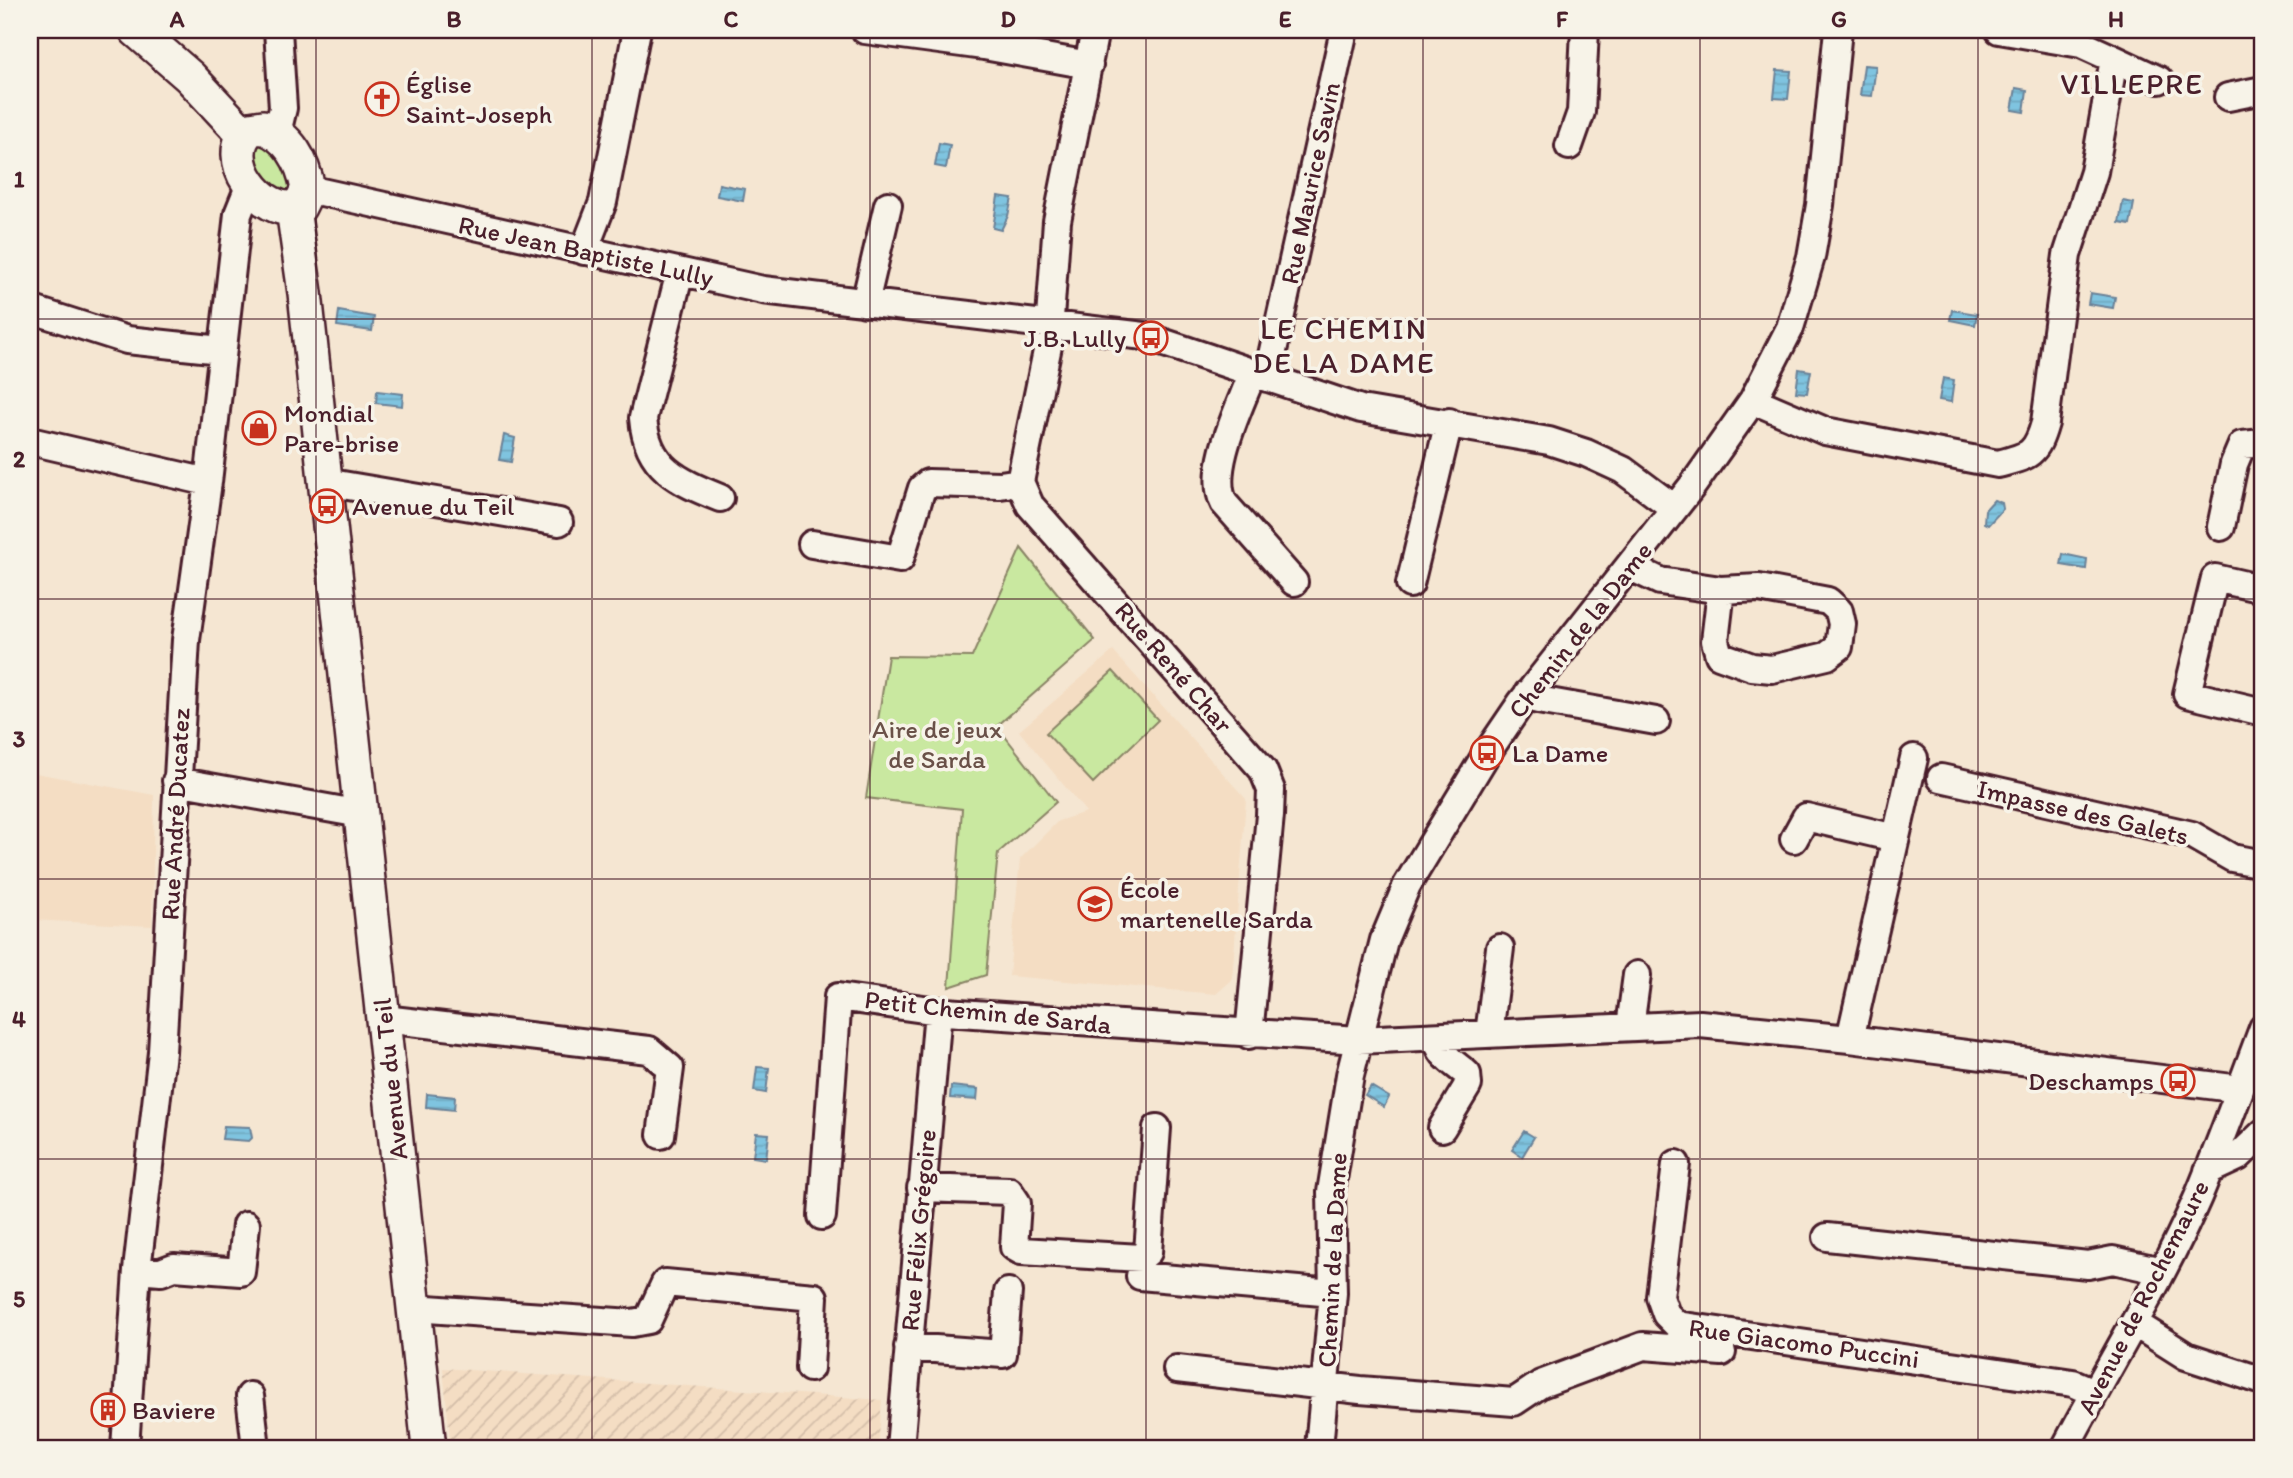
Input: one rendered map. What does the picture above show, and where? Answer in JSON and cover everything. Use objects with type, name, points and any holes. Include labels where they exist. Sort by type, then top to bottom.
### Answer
[{"type":"main road","points":[[136,30],[190,77],[244,135]]},
{"type":"main road","points":[[263,127],[277,133],[297,156],[300,199],[281,209],[269,203],[244,175],[239,157],[244,135],[250,129],[263,127]]},
{"type":"main road","name":"Avenue du Teil","points":[[300,199],[325,482],[429,1448]]},
{"type":"street","points":[[277,133],[283,108],[278,30]]},
{"type":"street","points":[[584,251],[603,202],[637,30]]},
{"type":"street","points":[[865,30],[985,38],[1089,65]]},
{"type":"street","points":[[812,544],[900,559],[922,488],[928,483],[1000,485],[1020,482],[1048,346],[1057,221],[1095,30]]},
{"type":"street","name":"Rue Maurice Savin","points":[[1260,375],[1344,30]]},
{"type":"street","points":[[1569,146],[1581,112],[1585,30]]},
{"type":"street","name":"Chemin de la Dame","points":[[1319,1448],[1333,1293],[1331,1192],[1358,1040],[1384,940],[1407,885],[1465,788],[1528,693],[1631,567],[1753,400],[1790,328],[1811,257],[1820,205],[1838,30]]},
{"type":"street","points":[[1999,30],[2081,44],[2159,80]]},
{"type":"street","points":[[1753,400],[1825,431],[1986,462],[1998,464],[2023,458],[2038,448],[2045,423],[2067,255],[2094,172],[2114,59]]},
{"type":"street","points":[[2228,97],[2263,90]]},
{"type":"street","name":"Rue André Ducatez","points":[[125,1448],[137,1270],[162,1052],[186,640],[208,482],[238,214],[246,194],[254,187]]},
{"type":"street","name":"Rue Jean Baptiste Lully","points":[[300,199],[584,251],[763,290],[1144,336],[1361,409],[1549,441],[1586,453],[1623,470],[1674,508]]},
{"type":"street","points":[[865,303],[888,205]]},
{"type":"street","points":[[680,272],[643,418],[645,442],[652,456],[682,483],[720,498]]},
{"type":"street","points":[[30,309],[127,340],[221,350]]},
{"type":"street","points":[[1260,375],[1225,450],[1218,492],[1224,503],[1294,582]]},
{"type":"street","points":[[1410,584],[1449,422]]},
{"type":"street","points":[[30,441],[208,482]]},
{"type":"street","points":[[2221,527],[2234,464],[2242,445],[2263,443]]},
{"type":"street","points":[[325,482],[559,523]]},
{"type":"street","name":"Rue René Char","points":[[1020,482],[1030,505],[1264,770],[1270,790],[1270,815],[1249,1035]]},
{"type":"street","points":[[1631,567],[1660,581],[1721,590],[1759,588],[1828,601],[1839,611],[1842,624],[1839,647],[1827,656],[1772,669],[1752,667],[1719,655],[1715,641],[1721,590]]},
{"type":"street","points":[[2263,589],[2215,578],[2187,694],[2263,712]]},
{"type":"street","points":[[1528,693],[1538,700],[1656,721]]},
{"type":"street","points":[[1850,1039],[1914,758]]},
{"type":"street","name":"Impasse des Galets","points":[[1941,778],[2192,835],[2232,858],[2263,864]]},
{"type":"street","points":[[176,781],[361,814]]},
{"type":"street","points":[[1794,839],[1806,817],[1895,838]]},
{"type":"street","points":[[1489,1034],[1500,948]]},
{"type":"street","points":[[1630,1027],[1637,975]]},
{"type":"street","name":"Petit Chemin de Sarda","points":[[822,1216],[838,997],[938,1011],[1249,1035],[1358,1040],[1699,1024],[1850,1039],[2240,1089]]},
{"type":"street","name":"Rue Félix Grégoire","points":[[900,1448],[938,1011]]},
{"type":"street","points":[[384,1019],[649,1050],[670,1068],[660,1135]]},
{"type":"street","name":"Avenue de Rochemaure","points":[[2065,1448],[2162,1271],[2208,1171],[2263,1028]]},
{"type":"street","points":[[1439,1037],[1437,1044],[1441,1052],[1467,1074],[1468,1085],[1442,1128]]},
{"type":"street","points":[[921,1188],[1009,1191],[1017,1203],[1014,1247],[1021,1251],[1141,1258],[1148,1252],[1157,1128]]},
{"type":"street","points":[[2208,1171],[2238,1157],[2263,1133]]},
{"type":"street","name":"Rue Giacomo Puccini","points":[[1676,1164],[1660,1297],[1666,1314],[1677,1325],[2073,1383],[2094,1392]]},
{"type":"street","points":[[137,1270],[161,1272],[174,1267],[241,1272],[246,1225]]},
{"type":"street","points":[[1827,1237],[2088,1265],[2113,1261],[2162,1271]]},
{"type":"street","points":[[1140,1276],[1333,1293]]},
{"type":"street","points":[[413,1308],[632,1324],[648,1320],[665,1283],[814,1297],[810,1368]]},
{"type":"street","points":[[908,1347],[1003,1354],[1008,1292]]},
{"type":"street","points":[[2134,1323],[2186,1356],[2263,1381]]},
{"type":"street","points":[[1177,1369],[1326,1386],[1514,1402],[1541,1384],[1643,1346],[1722,1352]]},
{"type":"street","points":[[250,1396],[256,1448]]},
{"type":"shaded area","points":[[1113,651],[1246,799],[1232,980],[1216,994],[1009,976],[1020,859],[1058,821],[1086,812],[1019,731]]},
{"type":"shaded area","points":[[30,772],[154,795],[152,926],[30,920]]},
{"type":"shaded area","points":[[443,1368],[882,1400],[878,1448],[451,1448]]},
{"type":"green space","points":[[263,141],[297,177],[286,201],[249,158],[249,150]]},
{"type":"green space","name":"Aire de jeux de Sarda","points":[[1021,548],[1095,640],[997,726],[1056,802],[998,853],[986,975],[949,987],[962,809],[866,798],[888,656],[972,657]]},
{"type":"green space","points":[[1113,671],[1158,720],[1093,783],[1046,733]]},
{"type":"water","points":[[1864,65],[1876,66],[1872,96],[1860,95]]},
{"type":"water","points":[[1777,70],[1791,71],[1788,99],[1774,98]]},
{"type":"water","points":[[2016,88],[2027,90],[2024,112],[2012,110]]},
{"type":"water","points":[[939,143],[950,145],[946,168],[935,166]]},
{"type":"water","points":[[719,184],[745,189],[743,201],[717,196]]},
{"type":"water","points":[[998,196],[1012,198],[1001,230],[993,228]]},
{"type":"water","points":[[2123,201],[2134,203],[2130,225],[2119,223]]},
{"type":"water","points":[[2090,293],[2115,297],[2113,308],[2088,304]]},
{"type":"water","points":[[1952,310],[1977,314],[1975,325],[1950,320]]},
{"type":"water","points":[[339,311],[374,317],[372,331],[337,326]]},
{"type":"water","points":[[1799,369],[1811,371],[1807,393],[1796,392]]},
{"type":"water","points":[[1943,378],[1954,380],[1951,402],[1939,400]]},
{"type":"water","points":[[377,391],[403,394],[402,406],[376,403]]},
{"type":"water","points":[[504,435],[515,438],[511,462],[499,460]]},
{"type":"water","points":[[1994,500],[2002,503],[2003,509],[1988,525],[1984,523],[1985,510]]},
{"type":"water","points":[[2063,554],[2087,559],[2086,569],[2061,565]]},
{"type":"water","points":[[757,1067],[769,1068],[766,1093],[754,1091]]},
{"type":"water","points":[[951,1086],[978,1089],[977,1100],[950,1098]]},
{"type":"water","points":[[1371,1086],[1389,1097],[1384,1107],[1365,1095]]},
{"type":"water","points":[[427,1094],[455,1097],[454,1110],[426,1107]]},
{"type":"water","points":[[224,1126],[250,1127],[252,1138],[249,1141],[222,1139]]},
{"type":"water","points":[[1524,1131],[1534,1137],[1522,1157],[1512,1150]]},
{"type":"water","points":[[756,1133],[769,1134],[766,1159],[753,1157]]},
{"type":"place","name":"Église Saint-Joseph","points":[[382,99]]},
{"type":"place","name":"J.B. Lully","points":[[1151,338]]},
{"type":"place","name":"Mondial Pare-brise","points":[[259,428]]},
{"type":"place","name":"Avenue du Teil","points":[[327,506]]},
{"type":"place","name":"La Dame","points":[[1487,753]]},
{"type":"place","name":"École martenelle Sarda","points":[[1095,904]]},
{"type":"place","name":"Deschamps","points":[[2178,1081]]},
{"type":"place","name":"Baviere","points":[[108,1410]]},
{"type":"district","name":"VILLEPRE","points":[[2132,84]]},
{"type":"district","name":"LE CHEMIN DE LA DAME","points":[[1344,346]]}]
